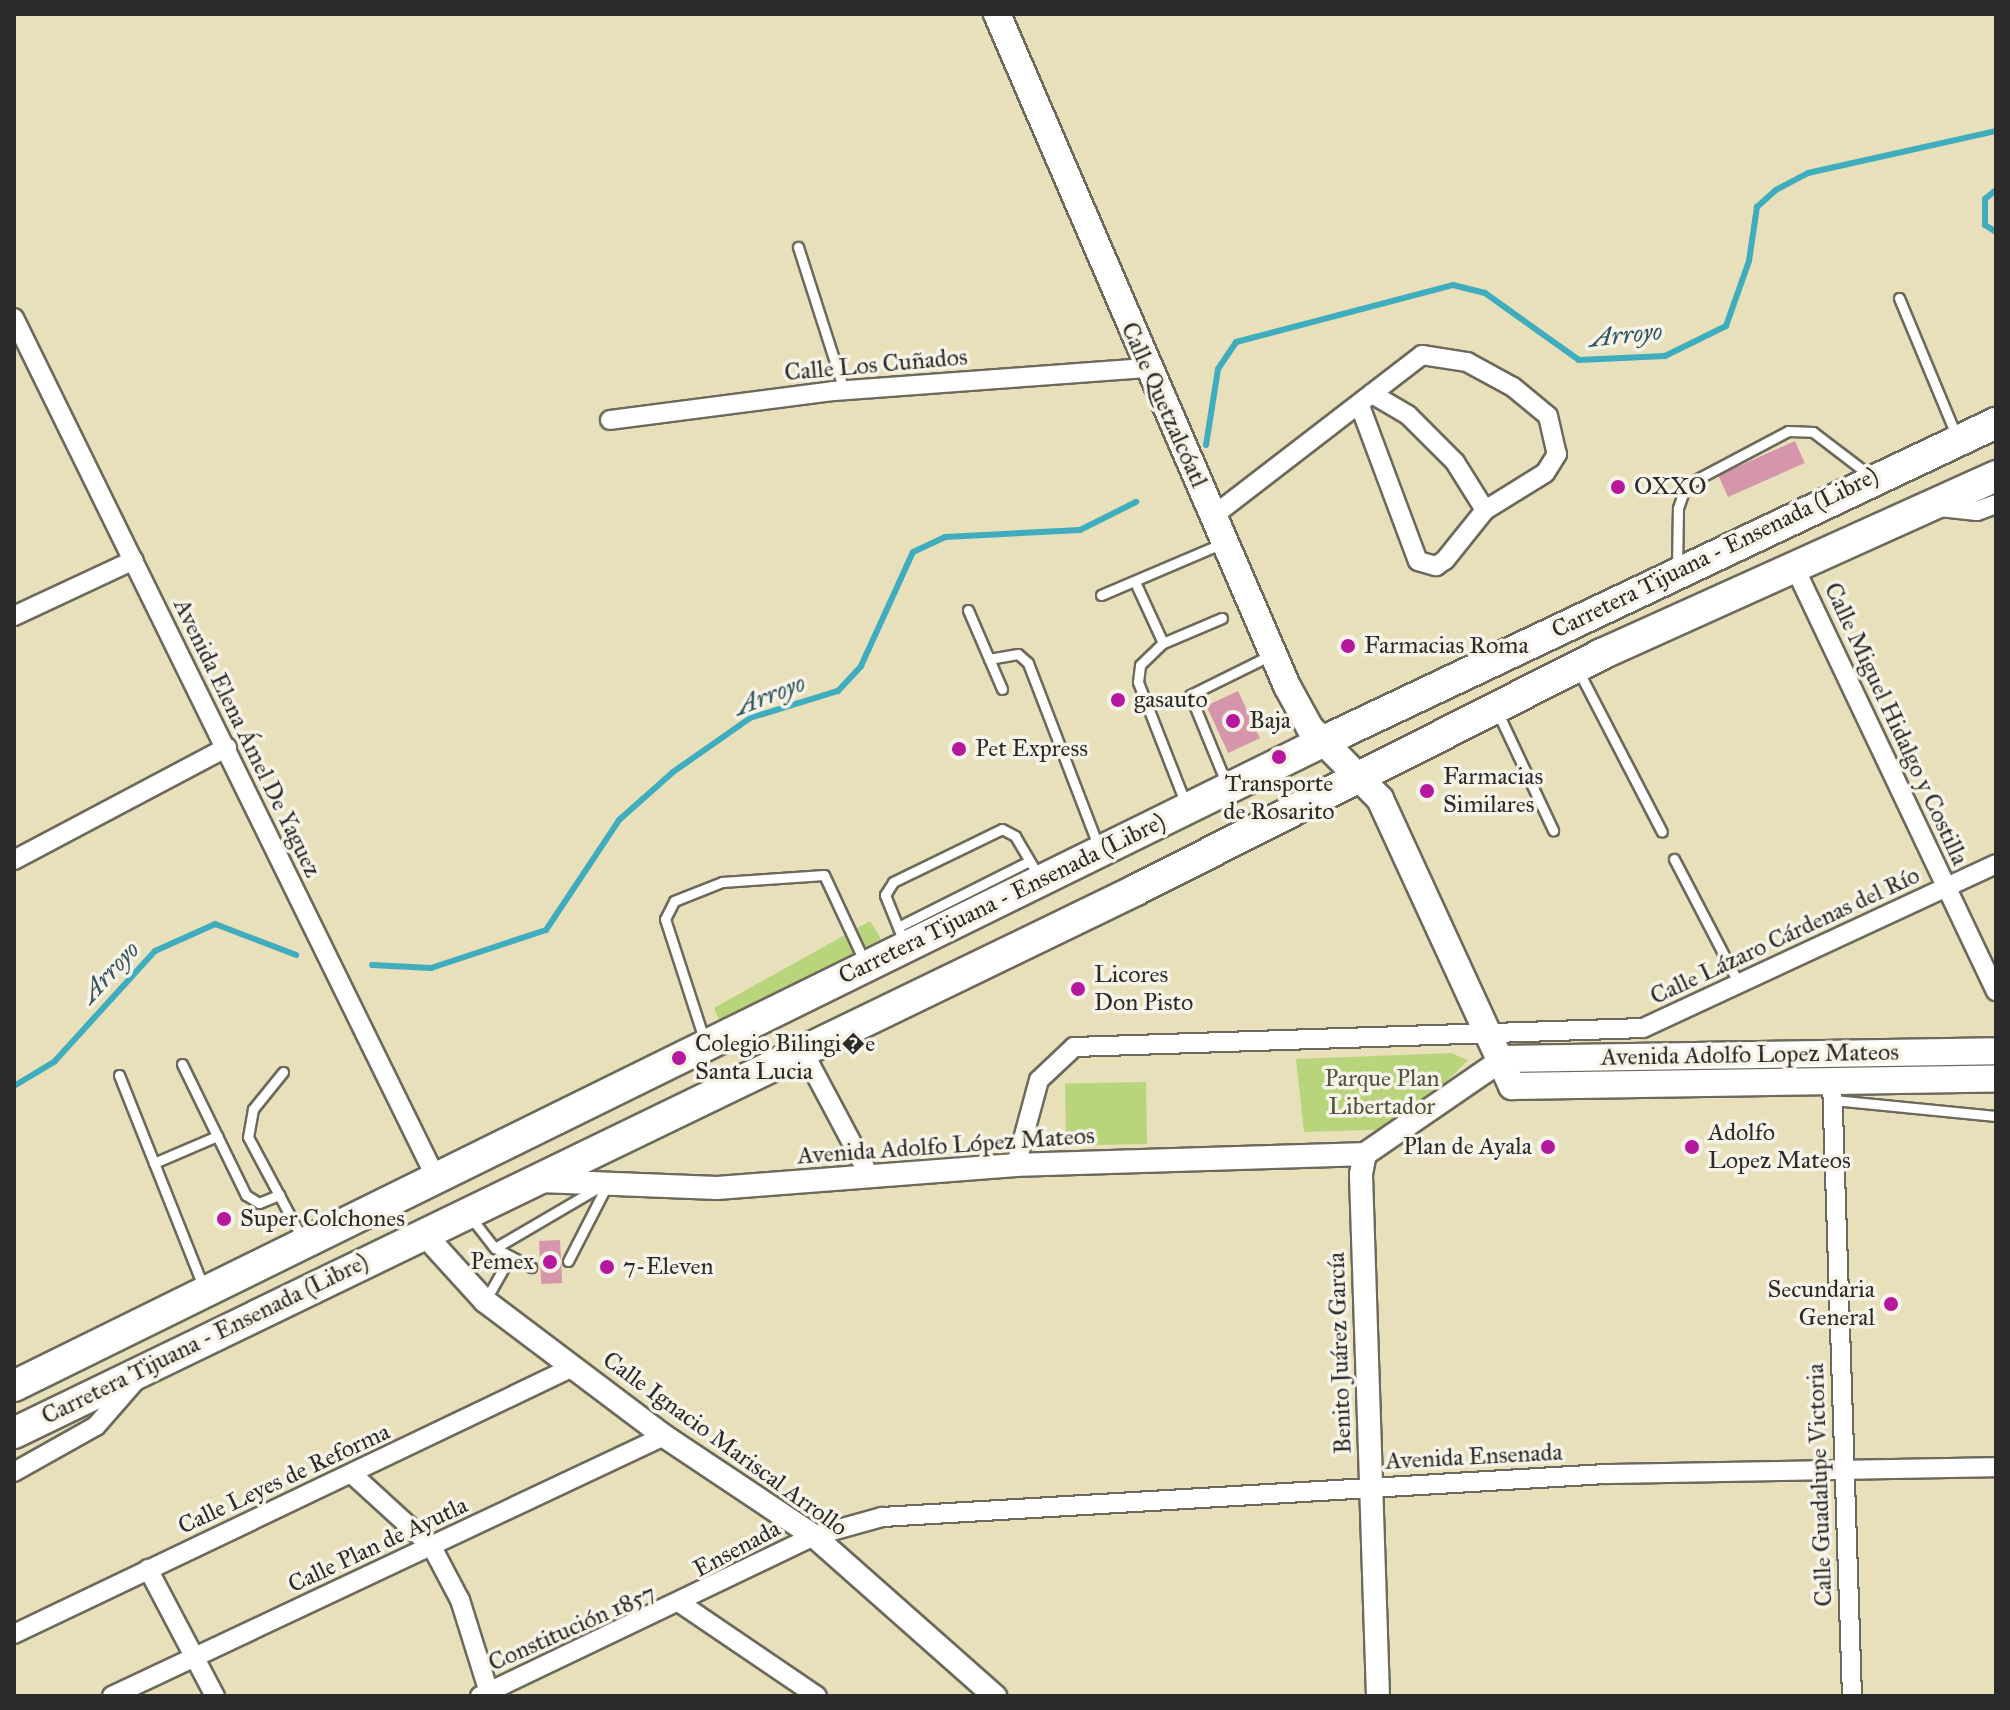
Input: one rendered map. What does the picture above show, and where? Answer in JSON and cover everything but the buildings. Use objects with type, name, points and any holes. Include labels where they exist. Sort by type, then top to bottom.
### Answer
[{"type":"highway","name":"Carretera Tijuana - Ensenada (Libre)","points":[[14,1386],[866,966],[902,937],[1035,871],[1100,852],[1677,570],[1872,477],[1996,423]]},
{"type":"highway","name":"Carretera Tijuana - Ensenada (Libre)","points":[[14,1433],[343,1268],[424,1234],[803,1051],[1577,667],[1793,564],[1996,476]]},
{"type":"highway","points":[[304,1241],[343,1268]]},
{"type":"main road","name":"Calle Quetzalcóatl","points":[[997,14],[1147,368],[1274,654],[1322,742],[1361,776]]},
{"type":"main road","points":[[1361,776],[1380,799],[1494,1056]]},
{"type":"main road","name":"Avenida Adolfo Lopez Mateos","points":[[1494,1056],[1996,1051]]},
{"type":"main road","name":"Avenida Adolfo Lopez Mateos","points":[[1494,1056],[1512,1086],[1832,1091],[1996,1078]]},
{"type":"street","name":"Avenida Elena Ámel De Yaguez","points":[[14,318],[436,1178]]},
{"type":"street","points":[[1213,516],[1422,355],[1467,362],[1548,416],[1557,454],[1545,473],[1485,510],[1445,560],[1436,566],[1418,561],[1366,400]]},
{"type":"street","name":"Calle Los Cuñados","points":[[610,420],[844,390],[1147,368]]},
{"type":"street","points":[[1366,400],[1408,415],[1455,462],[1485,510]]},
{"type":"street","points":[[1924,505],[1966,511],[1996,504]]},
{"type":"street","points":[[14,616],[134,560]]},
{"type":"street","name":"Calle Miguel Hidalgo y Costilla","points":[[1793,564],[1996,991]]},
{"type":"street","points":[[14,860],[227,747]]},
{"type":"street","name":"Calle Lázaro Cárdenas del Río","points":[[1494,1056],[1643,1028],[1741,987],[1996,864]]},
{"type":"street","points":[[1016,1165],[1039,1080],[1074,1047],[1494,1056]]},
{"type":"street","points":[[803,1051],[869,1175]]},
{"type":"street","points":[[1365,1154],[1494,1056]]},
{"type":"street","name":"Calle Guadalupe Victoria","points":[[1832,1091],[1852,1696]]},
{"type":"street","name":"Avenida Adolfo López Mateos","points":[[531,1181],[717,1188],[1016,1165],[1365,1154]]},
{"type":"street","name":"Benito Juárez García","points":[[1365,1154],[1370,1486],[1378,1696]]},
{"type":"street","name":"Calle Ignacio Mariscal Arrollo","points":[[424,1234],[485,1301],[664,1436],[814,1536],[995,1696]]},
{"type":"street","name":"Calle Leyes de Reforma","points":[[15,1631],[573,1367]]},
{"type":"street","points":[[14,1472],[96,1426],[146,1369]]},
{"type":"street","name":"Calle Plan de Ayutla","points":[[112,1696],[664,1436]]},
{"type":"street","name":"Avenida Ensenada","points":[[814,1536],[919,1512],[1605,1474],[1843,1473],[1996,1467]]},
{"type":"street","points":[[352,1474],[432,1547],[487,1694]]},
{"type":"street","name":"Ensenada","points":[[683,1605],[814,1536]]},
{"type":"street","points":[[148,1569],[215,1696]]},
{"type":"street","points":[[683,1605],[817,1696]]},
{"type":"street","name":"Constitución 1857","points":[[487,1694],[683,1605]]},
{"type":"lane","points":[[798,247],[844,390]]},
{"type":"lane","points":[[1899,298],[1957,439]]},
{"type":"lane","points":[[1677,570],[1678,508],[1686,485],[1705,470],[1788,431],[1813,432],[1872,477]]},
{"type":"lane","points":[[1101,595],[1225,542]]},
{"type":"lane","points":[[1135,582],[1163,643]]},
{"type":"lane","points":[[968,610],[1002,689]]},
{"type":"lane","points":[[1188,809],[1138,682],[1140,665],[1163,643],[1222,618]]},
{"type":"lane","points":[[989,659],[1018,654],[1028,663],[1100,852]]},
{"type":"lane","points":[[1228,789],[1190,695],[1274,654]]},
{"type":"lane","points":[[1577,667],[1662,832]]},
{"type":"lane","points":[[1496,708],[1553,830]]},
{"type":"lane","points":[[902,937],[885,895],[893,882],[1002,829],[1035,871]]},
{"type":"lane","points":[[1674,859],[1741,987]]},
{"type":"lane","points":[[705,1044],[665,919],[674,901],[722,882],[824,875],[866,966]]},
{"type":"lane","points":[[182,1064],[249,1199],[279,1195]]},
{"type":"lane","points":[[283,1072],[248,1120],[248,1137],[304,1241]]},
{"type":"lane","points":[[119,1075],[206,1292]]},
{"type":"lane","points":[[1832,1091],[1996,1116]]},
{"type":"lane","points":[[154,1163],[217,1136]]},
{"type":"lane","points":[[495,1248],[609,1182]]},
{"type":"lane","points":[[568,1261],[609,1182]]},
{"type":"lane","points":[[467,1213],[495,1248],[531,1267]]},
{"type":"lane","points":[[485,1301],[510,1257]]},
{"type":"green space","points":[[870,921],[881,939],[720,1022],[714,1008]]},
{"type":"green space","name":"Parque Plan Libertador","points":[[1451,1053],[1468,1060],[1400,1129],[1304,1132],[1296,1059]]},
{"type":"green space","points":[[1146,1082],[1147,1144],[1066,1145],[1065,1083]]},
{"type":"waterway","name":"Arroyo","points":[[1206,445],[1218,369],[1236,342],[1453,285],[1485,293],[1579,360],[1665,356],[1726,326],[1749,261],[1757,207],[1776,190],[1808,173],[1996,131]]},
{"type":"waterway","name":"Arroyo","points":[[1996,190],[1985,199],[1985,225],[1996,232]]},
{"type":"waterway","name":"Arroyo","points":[[372,965],[431,968],[546,930],[619,820],[673,772],[750,718],[838,691],[861,666],[913,552],[945,537],[1080,530],[1136,502]]},
{"type":"waterway","name":"Arroyo","points":[[14,1086],[54,1062],[155,951],[215,924],[296,955]]},
{"type":"place","name":"OXXO","points":[[1618,487]]},
{"type":"place","name":"Farmacias Roma","points":[[1348,646]]},
{"type":"place","name":"gasauto","points":[[1118,700]]},
{"type":"place","name":"Baja","points":[[1233,721]]},
{"type":"place","name":"Pet Express","points":[[959,749]]},
{"type":"place","name":"Transporte de Rosarito","points":[[1279,757]]},
{"type":"place","name":"Farmacias Similares","points":[[1427,791]]},
{"type":"place","name":"Licores Don Pisto","points":[[1078,989]]},
{"type":"place","name":"Colegio Bilingi�e Santa Lucia","points":[[679,1058]]},
{"type":"place","name":"Plan de Ayala","points":[[1548,1147]]},
{"type":"place","name":"Adolfo Lopez Mateos","points":[[1692,1147]]},
{"type":"place","name":"Super Colchones","points":[[224,1219]]},
{"type":"place","name":"Pemex","points":[[550,1262]]},
{"type":"place","name":"7-Eleven","points":[[607,1267]]},
{"type":"place","name":"Secundaria General","points":[[1891,1304]]}]
